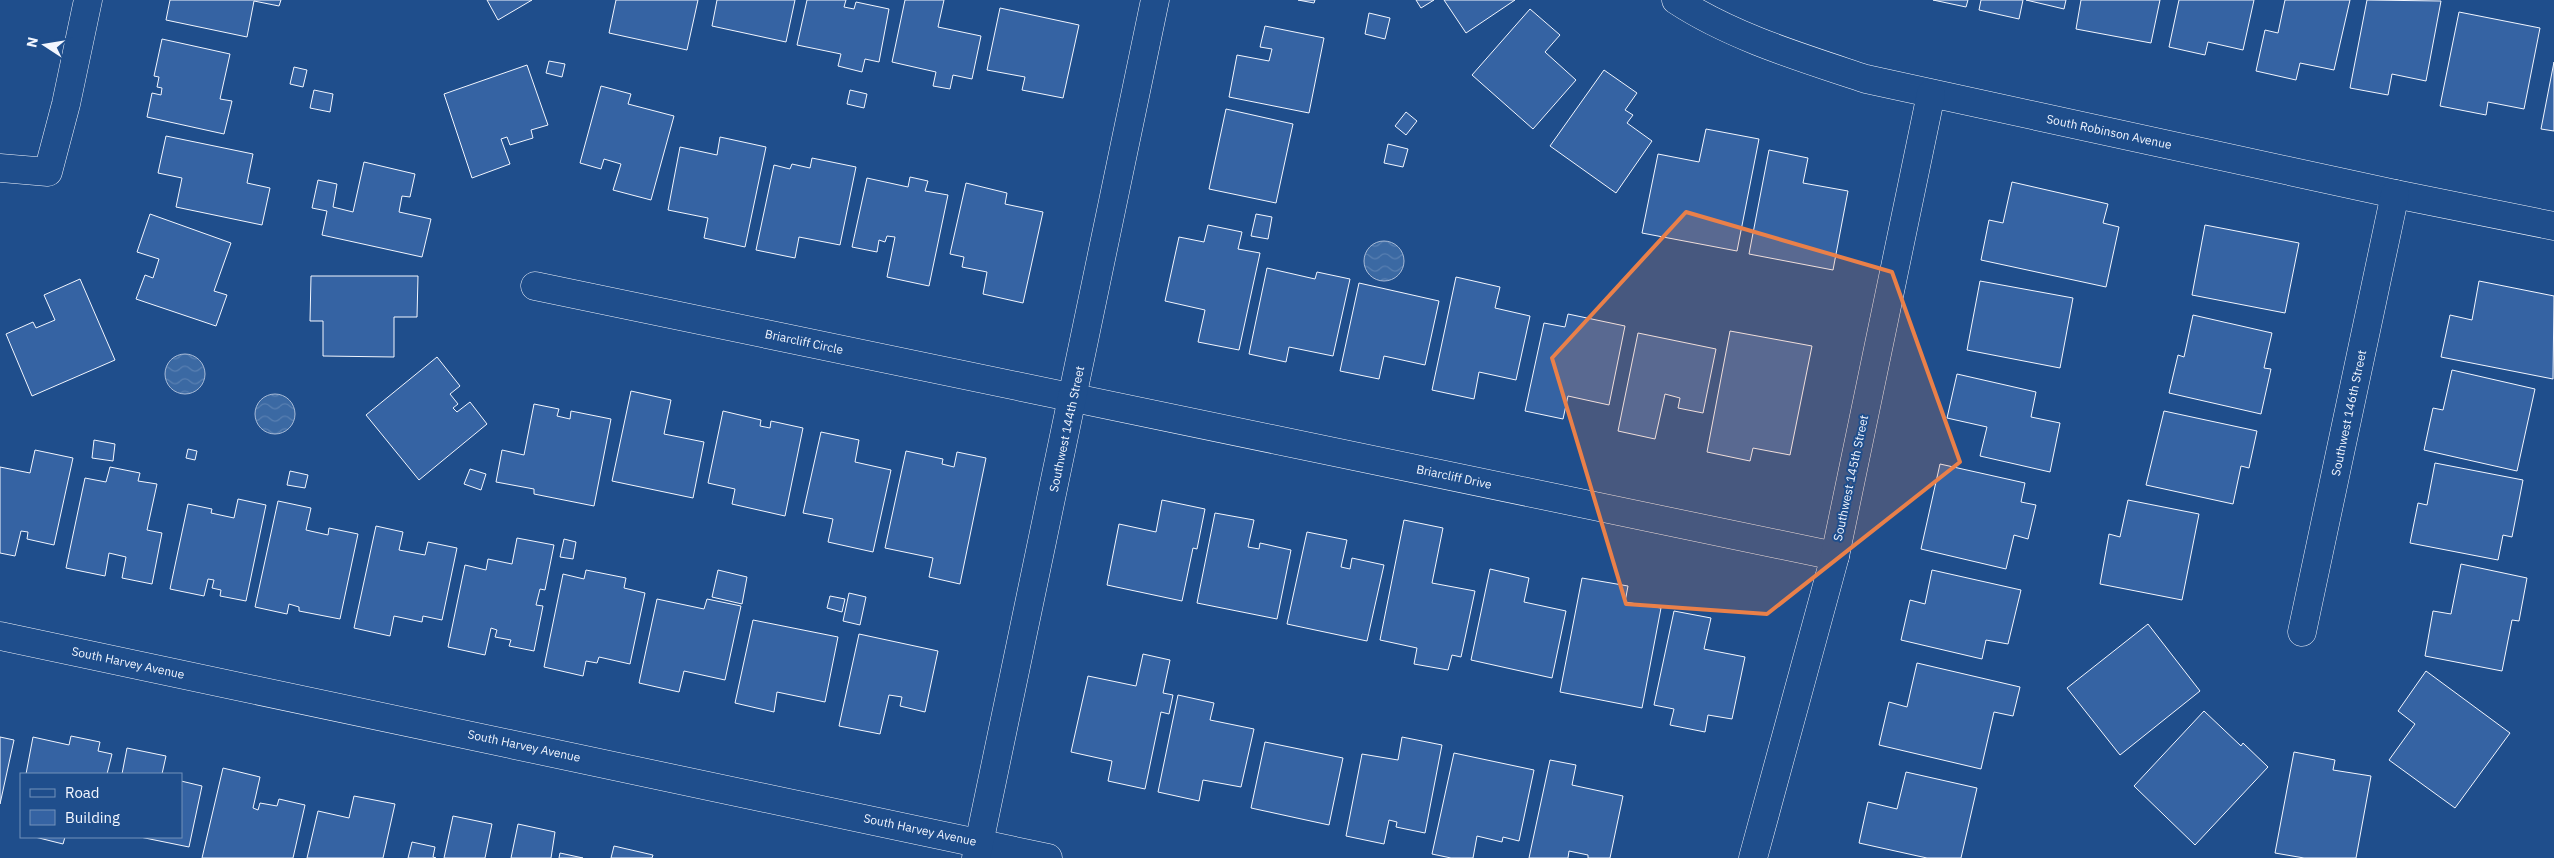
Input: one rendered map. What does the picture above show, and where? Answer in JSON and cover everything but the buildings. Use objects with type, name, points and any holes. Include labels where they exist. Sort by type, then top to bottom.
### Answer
[{"type":"street","points":[[0,168],[48,172],[66,104],[88,0]]},
{"type":"street","name":"Southwest 144th Street","points":[[977,850],[1073,399],[1155,0]]},
{"type":"street","name":"South Robinson Avenue","points":[[1676,0],[1744,35],[1796,56],[1866,79],[2395,194],[2554,226]]},
{"type":"street","name":"Southwest 145th Street","points":[[1753,858],[1835,556],[1931,94]]},
{"type":"street","name":"Southwest 146th Street","points":[[2302,632],[2395,194]]},
{"type":"street","name":"Briarcliff Circle","points":[[536,286],[1073,399]]},
{"type":"street","name":"Briarcliff Drive","points":[[1073,399],[1835,556]]},
{"type":"street","name":"South Harvey Avenue","points":[[0,636],[977,850],[1048,858]]},
{"type":"highlighted area","points":[[1686,212],[1892,272],[1960,462],[1767,614],[1626,604],[1552,358]]},
{"type":"water","points":[[1380,241],[1388,241],[1395,244],[1401,250],[1404,261],[1401,272],[1395,278],[1388,281],[1380,281],[1373,278],[1367,272],[1364,265],[1364,257],[1367,250],[1373,244]]},
{"type":"water","points":[[189,354],[196,357],[202,363],[205,374],[204,382],[196,391],[189,394],[181,394],[174,391],[166,382],[165,370],[168,363],[177,355]]},
{"type":"water","points":[[279,394],[286,397],[292,403],[295,414],[294,422],[286,431],[279,434],[271,434],[264,431],[256,422],[255,410],[258,403],[267,395]]}]
